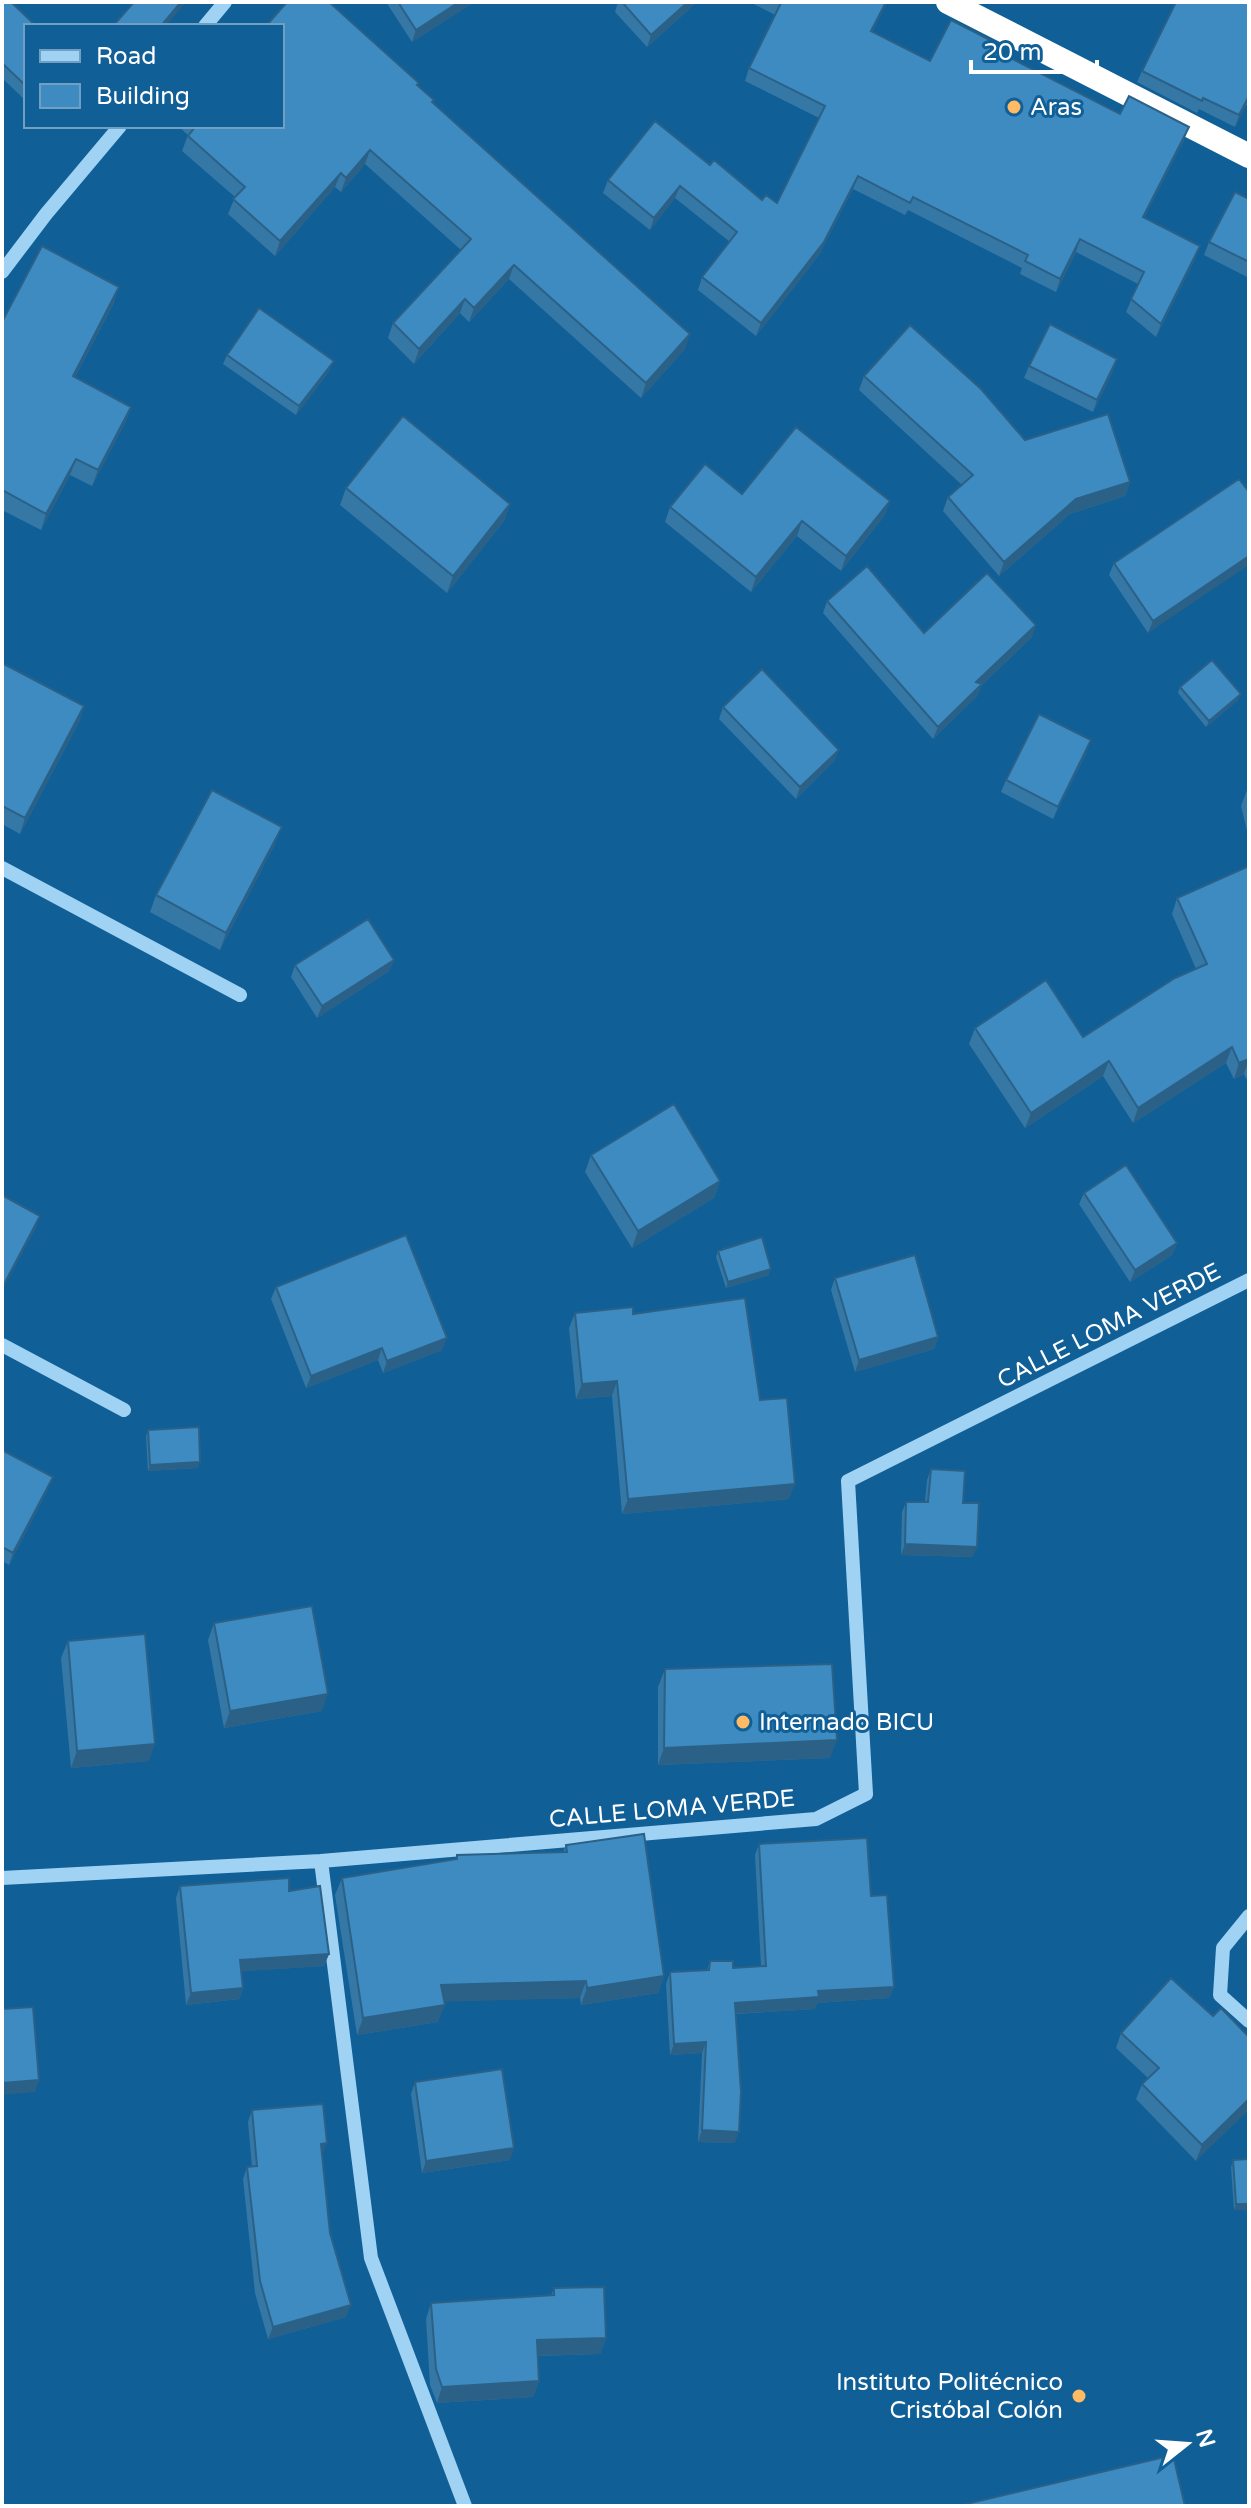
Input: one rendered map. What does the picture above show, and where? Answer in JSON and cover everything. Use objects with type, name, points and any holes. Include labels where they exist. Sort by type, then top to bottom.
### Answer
[{"type":"highway","points":[[948,2],[1249,156]]},
{"type":"street","points":[[207,24],[225,2]]},
{"type":"street","points":[[2,272],[118,128]]},
{"type":"street","points":[[2,868],[240,995]]},
{"type":"street","name":"CALLE LOMA VERDE","points":[[2,1878],[321,1861],[816,1819],[866,1794],[848,1481],[1249,1280]]},
{"type":"street","points":[[2,1345],[124,1410]]},
{"type":"street","points":[[321,1861],[371,2258],[465,2506]]},
{"type":"street","points":[[1249,1916],[1223,1948],[1220,1995],[1249,2021]]},
{"type":"building","points":[[2,2],[11,2],[34,24],[24,24],[24,84],[2,63]]},
{"type":"building","points":[[134,2],[181,2],[163,24],[115,24]]},
{"type":"building","points":[[287,2],[329,2],[419,83],[417,85],[434,100],[432,102],[690,334],[646,383],[514,265],[474,308],[465,299],[419,349],[393,323],[471,239],[370,150],[346,178],[341,173],[280,241],[233,199],[245,187],[188,136],[194,128],[284,128],[284,24],[268,24]]},
{"type":"building","points":[[398,2],[459,2],[416,30]]},
{"type":"building","points":[[622,2],[688,2],[651,35]]},
{"type":"building","points":[[780,2],[886,2],[871,31],[930,61],[951,20],[994,42],[991,48],[1120,114],[1129,96],[1189,127],[1143,217],[1200,246],[1161,324],[1131,299],[1144,272],[1080,239],[1060,279],[1025,261],[1028,255],[913,197],[910,203],[858,176],[824,242],[761,323],[702,277],[737,232],[680,186],[654,218],[608,180],[655,121],[710,165],[714,160],[762,200],[766,195],[777,203],[825,106],[749,68]]},
{"type":"building","points":[[1176,2],[1249,2],[1249,96],[1239,115],[1203,98],[1202,101],[1142,71]]},
{"type":"building","points":[[1235,192],[1249,199],[1249,262],[1209,242]]},
{"type":"building","points":[[42,246],[119,287],[73,376],[131,407],[98,470],[76,459],[46,514],[2,490],[2,322]]},
{"type":"building","points":[[259,308],[334,361],[299,406],[227,355]]},
{"type":"building","points":[[1050,324],[1117,359],[1097,400],[1029,366]]},
{"type":"building","points":[[910,325],[981,389],[1025,440],[1108,414],[1130,482],[1076,499],[1004,562],[948,497],[973,475],[864,376]]},
{"type":"building","points":[[403,416],[510,504],[453,576],[346,488]]},
{"type":"building","points":[[796,427],[890,501],[846,556],[802,521],[756,577],[670,507],[705,464],[742,494]]},
{"type":"building","points":[[1239,479],[1249,492],[1249,556],[1153,621],[1114,563]]},
{"type":"building","points":[[867,566],[924,633],[987,573],[1036,625],[976,682],[982,684],[938,727],[827,601]]},
{"type":"building","points":[[1212,660],[1241,694],[1209,721],[1180,687]]},
{"type":"building","points":[[2,663],[84,706],[25,818],[2,806]]},
{"type":"building","points":[[762,669],[839,750],[800,787],[723,707]]},
{"type":"building","points":[[1039,714],[1091,740],[1058,807],[1006,780]]},
{"type":"building","points":[[212,790],[282,827],[226,933],[156,895]]},
{"type":"building","points":[[1249,866],[1249,1059],[1239,1063],[1232,1047],[1138,1108],[1109,1061],[1031,1113],[975,1028],[1046,980],[1083,1037],[1175,978],[1207,964],[1177,898]]},
{"type":"building","points":[[368,919],[394,960],[322,1006],[295,965]]},
{"type":"building","points":[[674,1104],[720,1181],[638,1231],[591,1155]]},
{"type":"building","points":[[1126,1165],[1177,1243],[1135,1270],[1084,1193]]},
{"type":"building","points":[[2,1195],[40,1216],[2,1288]]},
{"type":"building","points":[[406,1235],[447,1338],[387,1361],[382,1348],[311,1376],[276,1287]]},
{"type":"building","points":[[762,1237],[771,1269],[728,1282],[718,1251]]},
{"type":"building","points":[[915,1255],[938,1337],[859,1360],[835,1278]]},
{"type":"building","points":[[745,1298],[760,1400],[787,1398],[795,1484],[628,1499],[617,1381],[582,1384],[575,1313],[633,1307],[633,1314]]},
{"type":"building","points":[[199,1427],[200,1462],[150,1465],[148,1430]]},
{"type":"building","points":[[2,1450],[53,1477],[13,1553],[2,1547]]},
{"type":"building","points":[[931,1469],[965,1471],[963,1503],[979,1503],[977,1547],[905,1544],[906,1502],[928,1502]]},
{"type":"building","points":[[312,1606],[328,1694],[230,1711],[214,1623]]},
{"type":"building","points":[[145,1634],[155,1744],[77,1751],[68,1641]]},
{"type":"building","name":"Internado BICU","points":[[832,1664],[837,1740],[664,1748],[665,1669]]},
{"type":"building","points":[[644,1834],[664,1976],[587,1988],[586,1981],[441,1985],[445,2005],[363,2018],[342,1878],[457,1859],[457,1855],[567,1852],[566,1845]]},
{"type":"building","points":[[867,1838],[871,1896],[887,1895],[894,1987],[818,1991],[819,1997],[735,2003],[741,2092],[739,2132],[702,2130],[706,2042],[674,2044],[670,1972],[709,1970],[710,1961],[733,1961],[733,1968],[766,1966],[759,1844]]},
{"type":"building","points":[[289,1878],[289,1891],[320,1886],[329,1954],[240,1960],[243,1988],[191,1993],[180,1886]]},
{"type":"building","points":[[1171,1978],[1213,2016],[1221,2008],[1249,2037],[1249,2099],[1202,2145],[1142,2084],[1159,2068],[1121,2033]]},
{"type":"building","points":[[33,2007],[39,2080],[2,2083],[2,2009]]},
{"type":"building","points":[[502,2069],[514,2148],[426,2161],[415,2082]]},
{"type":"building","points":[[323,2104],[327,2143],[321,2144],[330,2233],[351,2305],[273,2327],[260,2281],[247,2167],[257,2166],[252,2110]]},
{"type":"building","points":[[1249,2159],[1249,2204],[1236,2204],[1233,2160]]},
{"type":"building","points":[[604,2287],[606,2338],[537,2340],[539,2381],[442,2387],[436,2369],[431,2303],[554,2295],[554,2288]]},
{"type":"building","points":[[1173,2455],[1185,2506],[962,2505]]},
{"type":"place","name":"Aras","points":[[1014,107]]},
{"type":"place","name":"Internado BICU","points":[[743,1722]]},
{"type":"place","name":"Instituto Politécnico Cristóbal Colón","points":[[1079,2396]]}]
